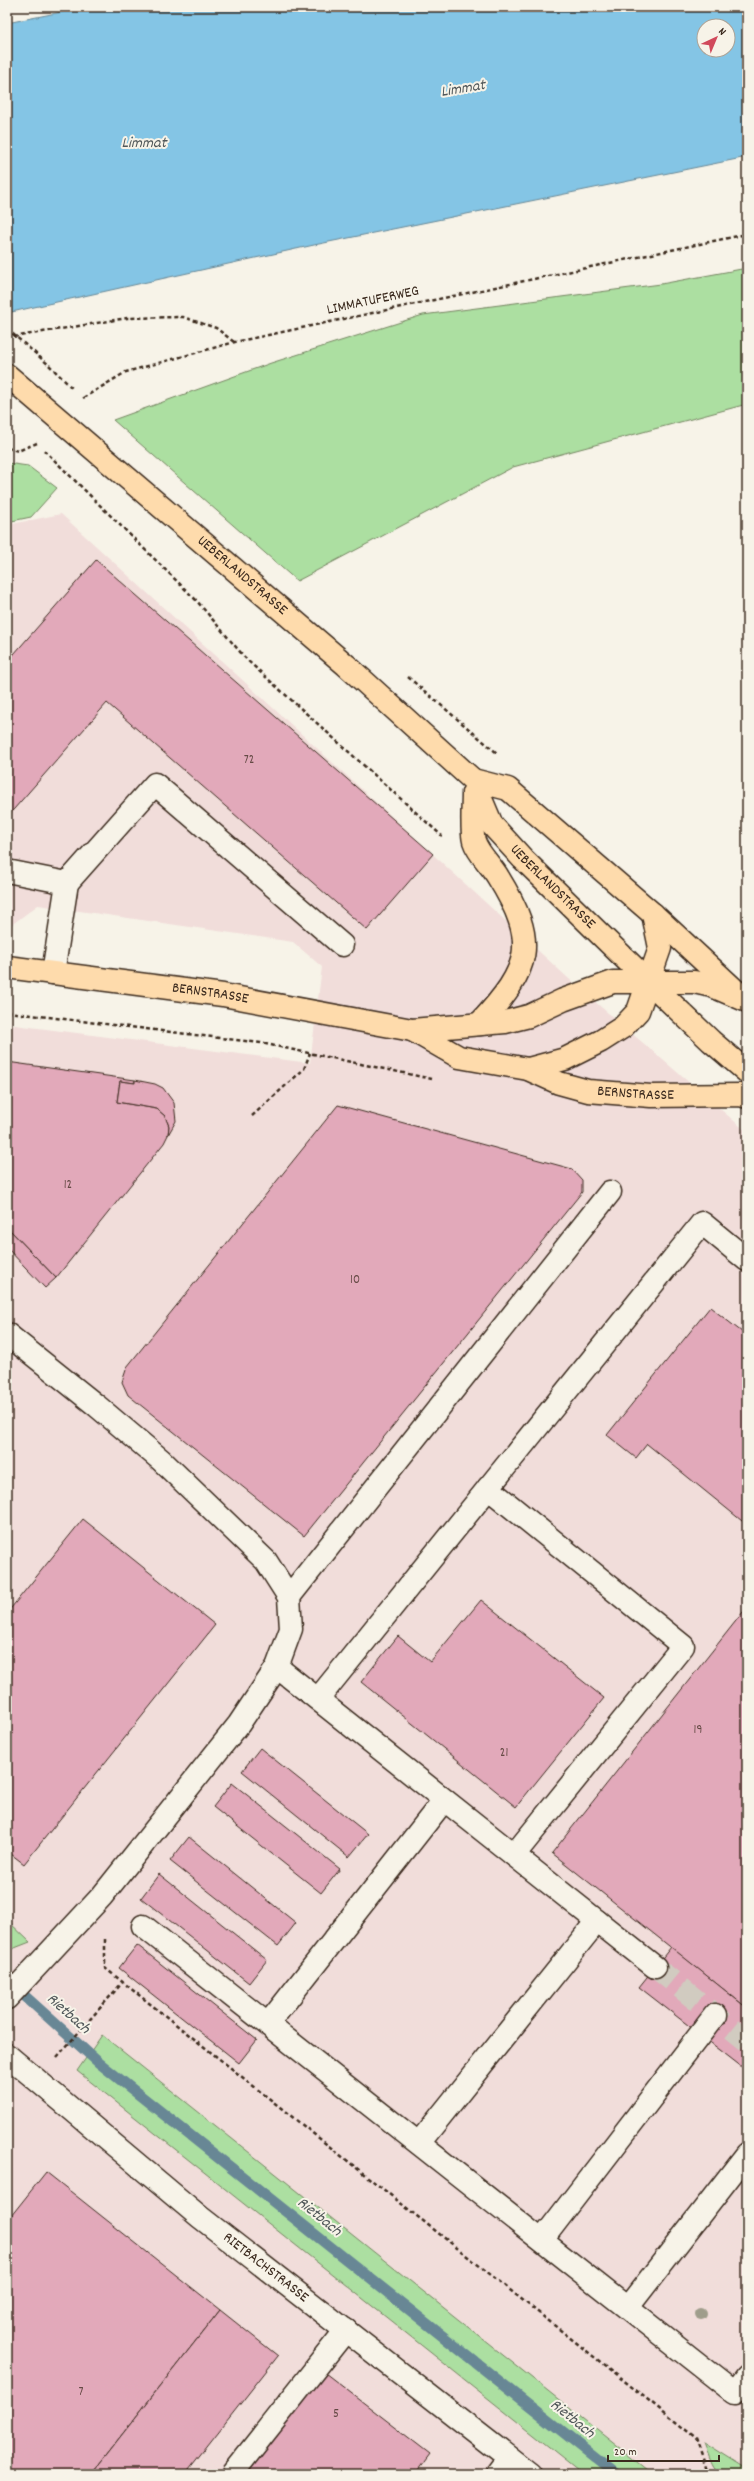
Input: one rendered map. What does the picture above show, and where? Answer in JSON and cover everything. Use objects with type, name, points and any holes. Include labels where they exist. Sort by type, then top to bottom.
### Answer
[{"type":"main road","name":"UEBERLANDSTRASSE","points":[[12,379],[346,665],[473,780],[492,825],[649,982]]},
{"type":"main road","name":"UEBERLANDSTRASSE","points":[[473,780],[508,789],[653,914]]},
{"type":"main road","points":[[473,780],[474,841],[514,902],[525,933],[525,949],[521,964],[510,987],[479,1024]]},
{"type":"main road","name":"BERNSTRASSE","points":[[528,1069],[565,1059],[623,1027],[638,1011],[660,948],[653,914]]},
{"type":"main road","name":"BERNSTRASSE","points":[[653,914],[747,1001]]},
{"type":"main road","name":"BERNSTRASSE","points":[[7,967],[223,995],[412,1030],[479,1024],[529,1016],[563,1000],[613,982],[694,982],[712,986],[747,1001]]},
{"type":"main road","points":[[649,982],[711,1041],[747,1072]]},
{"type":"main road","name":"BERNSTRASSE","points":[[412,1030],[459,1057],[528,1069],[559,1084],[588,1091],[651,1096],[740,1094],[747,1097]]},
{"type":"street","points":[[53,972],[67,883],[155,784],[342,945]]},
{"type":"street","points":[[7,872],[67,883]]},
{"type":"street","points":[[289,1597],[610,1192]]},
{"type":"street","points":[[318,1700],[702,1223],[747,1260]]},
{"type":"street","points":[[7,1334],[103,1411],[212,1508],[266,1561],[289,1597],[290,1629],[277,1667],[239,1724],[102,1896],[7,1998]]},
{"type":"street","points":[[488,1488],[683,1646],[514,1856]]},
{"type":"street","points":[[277,1667],[655,1967]]},
{"type":"street","points":[[268,2024],[444,1800]]},
{"type":"street","points":[[419,2142],[597,1921]]},
{"type":"street","points":[[144,1926],[735,2393],[747,2377]]},
{"type":"street","points":[[542,2240],[715,2015]]},
{"type":"street","name":"RIETBACHSTRASSE","points":[[7,2055],[200,2216],[346,2330],[503,2466],[530,2474]]},
{"type":"street","points":[[628,2307],[747,2154]]},
{"type":"street","points":[[232,2474],[346,2330]]},
{"type":"path","name":"LIMMATUFERWEG","points":[[83,398],[126,372],[235,342],[747,234]]},
{"type":"path","points":[[7,338],[127,318],[183,317],[216,328],[235,342]]},
{"type":"path","points":[[7,329],[49,365]]},
{"type":"path","points":[[31,438],[196,600],[247,660],[423,817],[444,838]]},
{"type":"path","points":[[7,448],[18,451],[36,443]]},
{"type":"path","points":[[7,1012],[261,1043],[437,1080]]},
{"type":"path","points":[[252,1116],[304,1069],[310,1053]]},
{"type":"path","points":[[86,1914],[104,1931],[105,1968],[696,2438],[708,2472],[711,2474]]},
{"type":"path","points":[[54,2060],[122,1982]]},
{"type":"shaded area","points":[[61,514],[580,989],[747,1132],[747,2474],[7,2474],[7,1024],[310,1063],[322,967],[293,942],[38,905],[10,926],[7,926],[7,525]]},
{"type":"green space","points":[[747,268],[747,404],[513,467],[297,581],[113,420],[271,363],[423,315],[661,284]]},
{"type":"green space","points":[[7,463],[28,466],[57,488],[31,517],[7,522]]},
{"type":"green space","points":[[7,1920],[30,1942],[7,1951]]},
{"type":"green space","points":[[102,2035],[652,2474],[583,2474],[77,2071]]},
{"type":"green space","points":[[704,2442],[747,2469],[747,2474],[727,2474],[717,2470],[711,2460]]},
{"type":"water","name":"Limmat","points":[[86,7],[747,7],[747,157],[314,245],[7,313],[7,23]]},
{"type":"building","points":[[96,560],[433,854],[367,930],[107,703],[7,817],[7,662]]},
{"type":"building","points":[[7,1062],[135,1080],[135,1083],[120,1081],[117,1102],[157,1109],[165,1116],[169,1126],[168,1135],[164,1143],[56,1278],[7,1227]]},
{"type":"building","points":[[135,1080],[155,1084],[163,1088],[174,1103],[176,1121],[168,1135],[169,1126],[165,1116],[157,1109],[117,1102],[120,1081],[135,1083]]},
{"type":"building","points":[[338,1105],[572,1169],[582,1180],[582,1192],[304,1536],[128,1395],[122,1382],[127,1367]]},
{"type":"building","points":[[7,1227],[56,1278],[45,1288],[7,1248]]},
{"type":"building","points":[[710,1307],[747,1336],[747,1525],[647,1444],[636,1458],[607,1435]]},
{"type":"building","points":[[83,1519],[215,1625],[24,1864],[7,1851],[7,1613]]},
{"type":"building","points":[[481,1600],[604,1698],[516,1807],[361,1682],[398,1636],[430,1662]]},
{"type":"building","points":[[747,1607],[747,2008],[552,1853]]},
{"type":"building","points":[[260,1748],[368,1834],[349,1857],[242,1771]]},
{"type":"building","points":[[232,1783],[340,1869],[321,1893],[213,1807]]},
{"type":"building","points":[[189,1837],[296,1923],[278,1946],[170,1861]]},
{"type":"building","points":[[159,1874],[267,1960],[249,1983],[141,1898]]},
{"type":"building","points":[[137,1945],[257,2040],[239,2063],[119,1968]]},
{"type":"building","points":[[671,1947],[747,2008],[747,2071],[639,1987]]},
{"type":"building","points":[[46,2172],[220,2310],[91,2474],[7,2474],[7,2221]]},
{"type":"building","points":[[220,2310],[278,2356],[185,2474],[91,2474]]},
{"type":"building","points":[[325,2373],[430,2454],[415,2474],[247,2474]]},
{"type":"waterway","name":"Rietbach","points":[[7,1980],[98,2062],[616,2474]]},
{"type":"tunnel","points":[[655,1967],[747,2041]]}]
